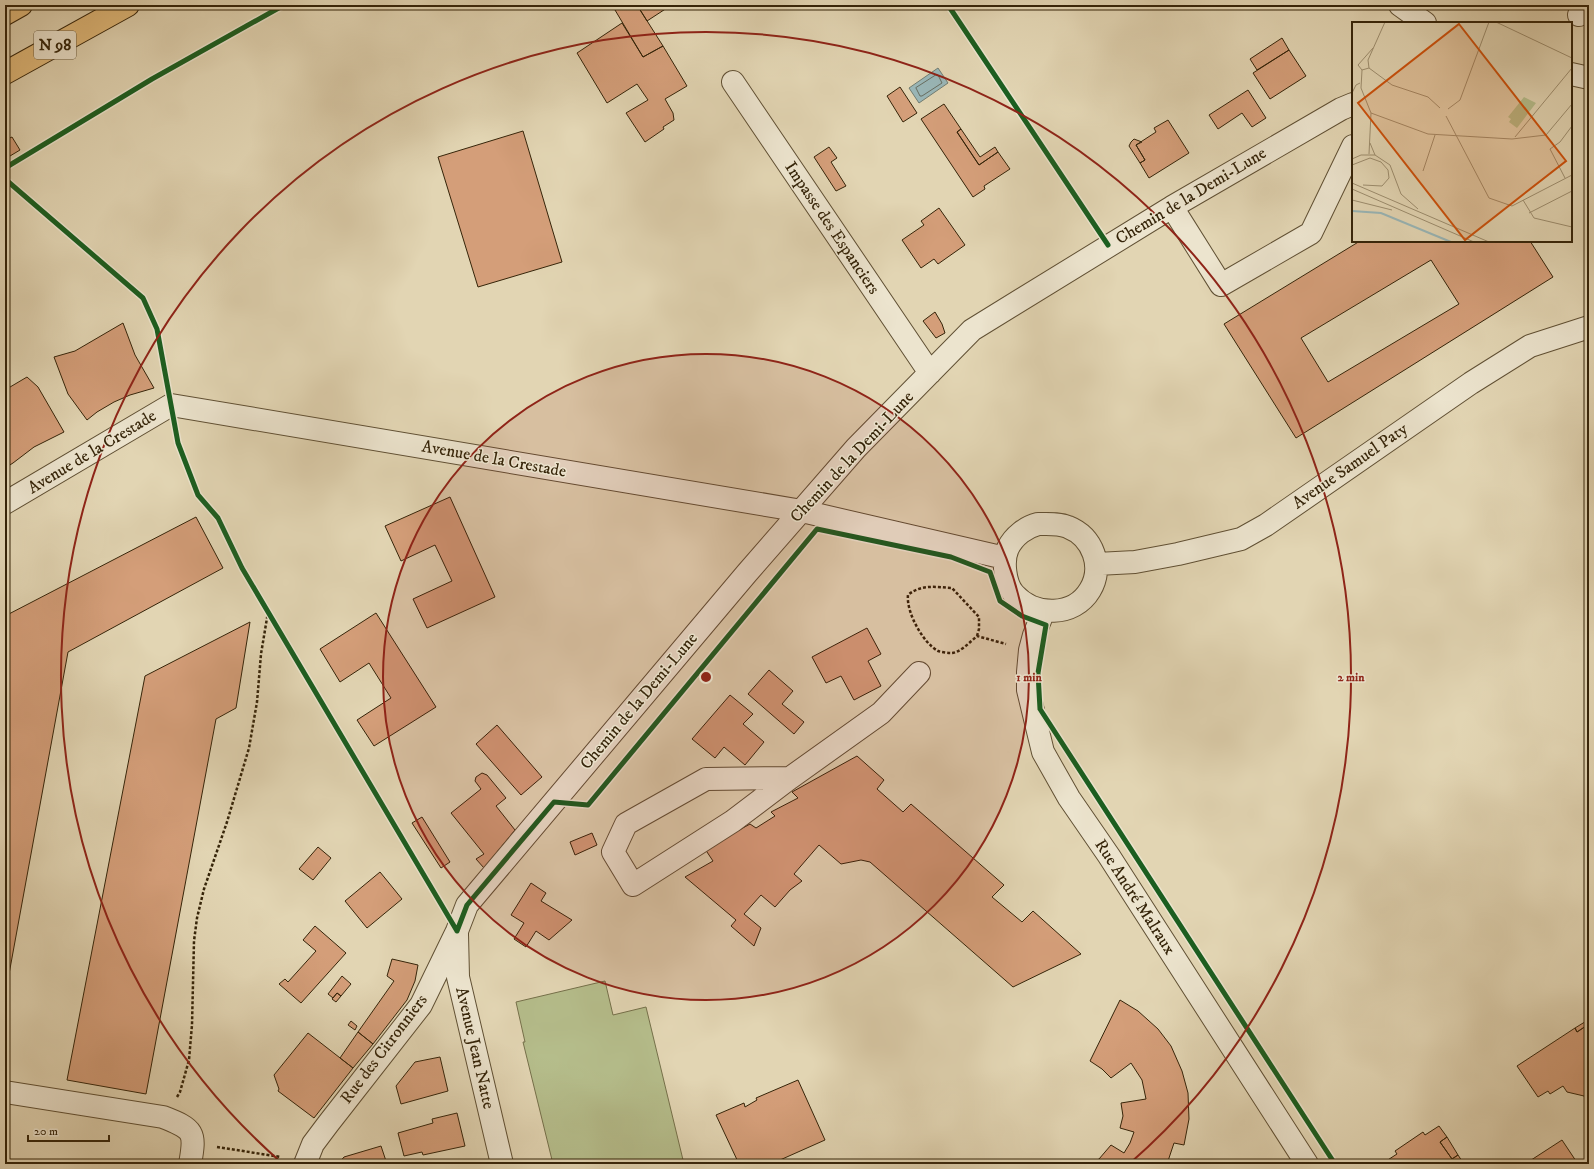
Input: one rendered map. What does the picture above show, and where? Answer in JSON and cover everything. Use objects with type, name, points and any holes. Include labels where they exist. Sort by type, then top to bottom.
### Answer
[{"type":"highway","points":[[5,9],[12,5]]},
{"type":"highway","points":[[5,14],[21,5]]},
{"type":"highway","name":"N 98","points":[[5,73],[130,5]]},
{"type":"street","points":[[1400,5],[1424,22]]},
{"type":"street","points":[[1572,74],[1589,78]]},
{"type":"street","name":"Impasse des Espanciers","points":[[733,82],[930,373]]},
{"type":"street","name":"Chemin de la Demi-Lune","points":[[457,931],[467,905],[747,573],[856,448],[972,330],[1172,207],[1347,106]]},
{"type":"street","points":[[1172,207],[1221,286],[1311,233],[1352,148]]},
{"type":"street","name":"Avenue Samuel Paty","points":[[1097,564],[1135,562],[1178,554],[1241,539],[1266,525],[1471,383],[1530,346],[1589,327]]},
{"type":"street","name":"Avenue de la Crestade","points":[[5,503],[171,405],[802,511],[1005,558]]},
{"type":"street","points":[[1038,524],[1058,524],[1074,530],[1087,541],[1092,549],[1097,564],[1094,584],[1086,597],[1076,605],[1066,610],[1051,612],[1044,611],[1023,602],[1014,594],[1007,582],[1005,558],[1008,548],[1015,538],[1023,531],[1038,524]]},
{"type":"street","name":"Rue André Malraux","points":[[1044,611],[1034,635],[1030,650],[1028,690],[1043,752],[1069,798],[1109,856],[1307,1164]]},
{"type":"street","points":[[790,778],[706,779],[626,824],[613,852],[633,885],[733,821],[881,713],[919,673]]},
{"type":"street","name":"Rue des Citronniers","points":[[305,1163],[314,1144],[328,1124],[421,1005],[457,931]]},
{"type":"street","name":"Avenue Jean Natte","points":[[457,931],[458,977],[502,1164]]},
{"type":"street","points":[[5,1092],[163,1117],[182,1124],[193,1137],[194,1143],[190,1164]]},
{"type":"path","points":[[927,586],[952,588],[979,617],[977,636],[958,651],[952,653],[939,651],[918,630],[908,601],[908,595],[914,590],[927,586]]},
{"type":"path","points":[[163,1117],[180,1092],[189,1060],[192,1025],[194,941],[198,918],[206,883],[234,802],[249,748],[257,702],[261,654],[268,612]]},
{"type":"path","points":[[977,636],[1030,650]]},
{"type":"path","points":[[194,1143],[305,1163]]},
{"type":"green space","points":[[605,981],[613,1015],[646,1007],[684,1164],[553,1164],[523,1042],[525,1042],[516,1002]]},
{"type":"water","points":[[938,68],[948,83],[919,103],[909,88]]},
{"type":"building","points":[[624,5],[637,5],[663,46],[643,57],[615,10]]},
{"type":"building","points":[[637,5],[670,5],[670,6],[647,21]]},
{"type":"building","points":[[622,23],[643,57],[663,46],[687,86],[665,99],[673,113],[674,120],[645,142],[626,113],[648,100],[637,84],[607,103],[577,53]]},
{"type":"building","points":[[1282,38],[1289,50],[1257,70],[1250,59]]},
{"type":"building","points":[[1289,50],[1306,76],[1270,99],[1253,73]]},
{"type":"building","points":[[900,87],[917,113],[903,122],[887,96]]},
{"type":"building","points":[[1248,90],[1266,118],[1252,127],[1242,113],[1218,129],[1209,115]]},
{"type":"building","points":[[944,104],[961,129],[957,132],[979,165],[998,152],[1010,169],[984,186],[985,189],[973,197],[921,119]]},
{"type":"building","points":[[1168,120],[1189,153],[1149,178],[1140,163],[1145,160],[1136,145],[1156,132],[1154,128]]},
{"type":"building","points":[[961,129],[980,157],[995,147],[998,152],[979,165],[957,132]]},
{"type":"building","points":[[523,131],[562,262],[478,287],[438,157]]},
{"type":"building","points":[[12,137],[20,150],[5,159],[5,140]]},
{"type":"building","points":[[1134,139],[1142,142],[1136,145],[1145,160],[1140,163],[1129,146]]},
{"type":"building","points":[[829,147],[837,158],[831,162],[846,186],[836,191],[814,157]]},
{"type":"building","points":[[939,208],[965,245],[938,264],[934,259],[921,268],[902,240],[924,225],[921,221]]},
{"type":"building","points":[[1358,242],[1531,242],[1553,277],[1296,438],[1224,324]],"holes":[[[1431,260],[1459,304],[1328,382],[1301,338]]]},
{"type":"building","points":[[935,312],[945,333],[936,338],[923,321]]},
{"type":"building","points":[[123,323],[135,355],[154,388],[130,395],[114,402],[87,420],[68,394],[54,357],[75,351]]},
{"type":"building","points":[[27,377],[38,387],[64,432],[34,447],[5,468],[5,390]]},
{"type":"building","points":[[450,497],[495,597],[427,628],[413,599],[452,581],[435,545],[401,561],[385,526]]},
{"type":"building","points":[[196,517],[223,568],[68,652],[5,996],[5,616]]},
{"type":"building","points":[[376,613],[436,707],[374,746],[357,720],[391,698],[369,663],[340,682],[320,649]]},
{"type":"building","points":[[250,622],[236,708],[216,719],[146,1094],[67,1080],[145,676]]},
{"type":"building","points":[[867,628],[881,654],[868,661],[881,686],[854,700],[841,676],[826,683],[812,657]]},
{"type":"building","points":[[769,670],[793,691],[782,704],[804,722],[794,734],[748,694]]},
{"type":"building","points":[[730,695],[753,714],[743,724],[764,742],[745,765],[724,747],[715,758],[692,739]]},
{"type":"building","points":[[497,725],[542,777],[521,795],[476,744]]},
{"type":"building","points":[[857,756],[884,780],[877,789],[903,812],[911,804],[1004,885],[992,897],[1022,922],[1033,911],[1081,954],[1013,987],[870,862],[861,860],[841,864],[819,845],[794,874],[802,881],[790,890],[775,907],[761,895],[744,914],[761,928],[754,946],[731,926],[736,920],[685,877],[713,861],[705,849],[750,824],[756,828],[775,816],[771,812],[798,798],[792,792]]},
{"type":"building","points":[[482,773],[487,775],[506,798],[496,806],[515,830],[484,868],[476,859],[484,854],[451,813],[481,789],[475,781],[476,777]]},
{"type":"building","points":[[422,817],[450,862],[441,868],[412,823]]},
{"type":"building","points":[[592,833],[597,845],[575,855],[570,842]]},
{"type":"building","points":[[318,847],[331,858],[313,880],[299,869]]},
{"type":"building","points":[[380,872],[402,899],[367,928],[345,901]]},
{"type":"building","points":[[531,883],[546,893],[541,901],[572,920],[549,940],[536,931],[526,947],[514,939],[524,923],[511,915]]},
{"type":"building","points":[[315,926],[346,953],[301,1003],[279,984],[285,979],[288,982],[316,951],[303,940]]},
{"type":"building","points":[[392,959],[418,965],[415,981],[407,1000],[373,1044],[358,1032],[394,981],[387,976]]},
{"type":"building","points":[[342,976],[351,984],[341,996],[337,993],[333,998],[328,994]]},
{"type":"building","points":[[337,993],[341,996],[336,1002],[332,999]]},
{"type":"building","points":[[1120,1000],[1138,1011],[1158,1029],[1171,1046],[1182,1071],[1188,1093],[1189,1119],[1184,1145],[1174,1143],[1167,1164],[1091,1164],[1099,1159],[1111,1145],[1124,1153],[1134,1132],[1120,1128],[1123,1116],[1121,1103],[1146,1099],[1142,1080],[1131,1063],[1111,1078],[1102,1069],[1090,1061]]},
{"type":"building","points":[[1588,1020],[1589,1024],[1577,1032],[1575,1028]]},
{"type":"building","points":[[351,1021],[357,1026],[355,1030],[348,1025]]},
{"type":"building","points":[[1589,1024],[1589,1096],[1585,1098],[1584,1096],[1567,1092],[1563,1086],[1550,1094],[1548,1091],[1538,1097],[1517,1066],[1575,1028],[1577,1032]]},
{"type":"building","points":[[358,1032],[373,1044],[353,1068],[340,1058]]},
{"type":"building","points":[[308,1033],[353,1068],[314,1118],[278,1091],[279,1089],[274,1075]]},
{"type":"building","points":[[440,1057],[448,1091],[401,1104],[396,1086],[415,1062]]},
{"type":"building","points":[[798,1080],[825,1140],[771,1164],[739,1164],[716,1115],[744,1103],[745,1107],[757,1100],[756,1098]]},
{"type":"building","points":[[457,1113],[465,1146],[423,1155],[422,1152],[404,1156],[398,1133],[433,1123],[432,1119]]},
{"type":"building","points":[[1439,1126],[1447,1137],[1440,1142],[1452,1159],[1458,1155],[1464,1164],[1383,1163],[1397,1154],[1395,1151],[1423,1132],[1425,1135]]},
{"type":"building","points":[[1447,1137],[1458,1155],[1452,1159],[1440,1142]]},
{"type":"building","points":[[1562,1140],[1578,1164],[1525,1164]]},
{"type":"building","points":[[381,1146],[387,1164],[338,1164],[344,1157]]},
{"type":"cycle path","points":[[5,168],[152,79],[284,5]]},
{"type":"cycle path","points":[[948,5],[1108,245]]},
{"type":"cycle path","points":[[5,179],[143,298],[157,329],[178,443],[198,495],[218,518],[242,568],[457,931]]},
{"type":"cycle path","points":[[457,931],[467,905],[554,802],[588,805],[817,529],[951,557],[990,572],[1000,601],[1022,616],[1046,625],[1038,673],[1040,709],[1335,1164]]}]
